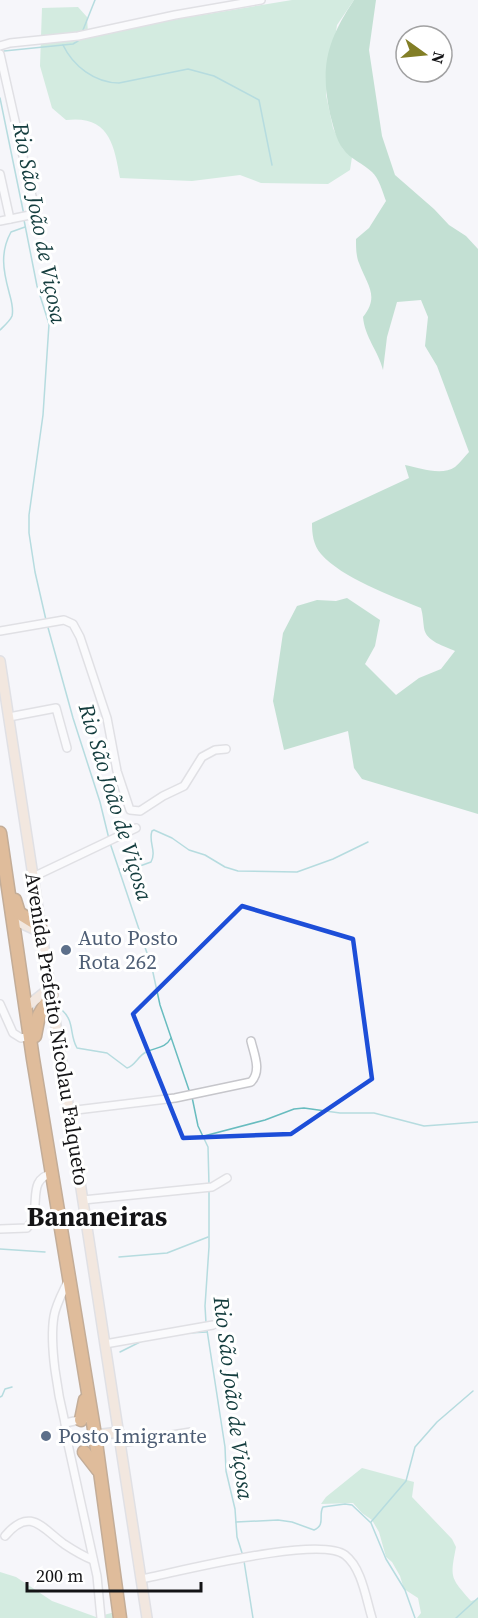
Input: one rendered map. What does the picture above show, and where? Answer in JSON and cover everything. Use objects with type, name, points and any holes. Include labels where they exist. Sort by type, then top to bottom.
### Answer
[{"type":"highway","points":[[0,833],[33,1059],[87,1384],[87,1419],[95,1435],[91,1451],[101,1476],[120,1618]]},
{"type":"highway","points":[[7,872],[19,913],[40,929]]},
{"type":"highway","points":[[33,1059],[36,1026],[50,991]]},
{"type":"street","points":[[0,46],[78,36],[164,17],[261,0]]},
{"type":"street","points":[[0,54],[34,204],[30,215],[0,221]]},
{"type":"street","points":[[0,174],[14,218]]},
{"type":"street","points":[[0,631],[64,620],[70,621],[80,638],[107,718],[117,771],[130,810],[140,811],[184,786],[202,757],[215,750],[226,749]]},
{"type":"street","name":"Avenida Prefeito Nicolau Falqueto","points":[[0,661],[147,1618]]},
{"type":"street","points":[[9,717],[56,708],[67,748]]},
{"type":"street","points":[[33,877],[136,828]]},
{"type":"street","points":[[14,920],[40,929]]},
{"type":"street","points":[[26,1006],[50,991]]},
{"type":"street","points":[[0,1004],[13,1033],[21,1038],[30,1036]]},
{"type":"street","points":[[68,1111],[139,1103],[251,1082],[256,1078],[258,1071],[251,1041]]},
{"type":"street","points":[[0,1229],[27,1228],[35,1212],[37,1182],[52,1173]]},
{"type":"street","points":[[83,1200],[208,1187],[227,1178]]},
{"type":"street","points":[[69,1279],[57,1307],[53,1329],[59,1399],[90,1542],[101,1618]]},
{"type":"street","points":[[105,1344],[159,1333],[211,1326]]},
{"type":"street","points":[[65,1423],[87,1419]]},
{"type":"street","points":[[95,1435],[119,1432]]},
{"type":"street","points":[[121,1443],[190,1432]]},
{"type":"street","points":[[70,1455],[91,1451]]},
{"type":"street","points":[[5,1536],[23,1522],[33,1521],[63,1543],[93,1560]]},
{"type":"street","points":[[76,1551],[90,1542]]},
{"type":"street","points":[[141,1579],[289,1549],[336,1550],[346,1555],[355,1567],[372,1618]]},
{"type":"highlighted area","points":[[242,906],[353,939],[372,1079],[291,1134],[183,1138],[133,1014]]},
{"type":"green space","points":[[292,0],[354,0],[337,25],[326,95],[333,128],[343,149],[352,157],[350,170],[328,184],[261,183],[240,175],[192,181],[120,178],[112,143],[107,134],[92,122],[66,120],[52,108],[40,66],[42,8],[78,7],[87,17],[88,34]]},
{"type":"green space","points":[[354,0],[376,0],[369,50],[382,136],[395,175],[478,249],[478,814],[362,779],[354,768],[348,731],[284,750],[273,701],[283,633],[297,606],[317,600],[336,601],[347,598],[380,620],[375,646],[365,664],[396,695],[419,678],[441,669],[455,651],[428,637],[425,633],[421,608],[368,586],[341,571],[321,554],[316,547],[313,535],[312,523],[409,478],[405,465],[430,470],[450,470],[469,452],[437,366],[425,346],[428,317],[421,300],[397,302],[387,337],[383,370],[364,324],[363,317],[371,303],[371,296],[358,260],[356,239],[369,228],[386,201],[374,175],[346,153],[338,141],[330,114],[326,82],[328,54],[332,41]]},
{"type":"green space","points":[[362,1468],[414,1482],[412,1497],[452,1539],[456,1547],[453,1577],[471,1601],[478,1599],[478,1618],[417,1618],[421,1613],[418,1598],[404,1589],[400,1576],[392,1562],[386,1557],[379,1532],[372,1520],[353,1503],[321,1504],[326,1497]]},
{"type":"green space","points":[[0,1572],[16,1577],[52,1601],[96,1617],[119,1611],[120,1618],[0,1618]]},
{"type":"waterway","points":[[83,30],[95,0]]},
{"type":"waterway","points":[[4,51],[73,44],[78,41]]},
{"type":"waterway","points":[[63,45],[79,66],[93,77],[102,80],[119,83],[188,69],[214,76],[259,100],[272,165]]},
{"type":"waterway","name":"Rio São João de Viçosa","points":[[0,98],[24,215]]},
{"type":"waterway","name":"Rio São João de Viçosa","points":[[24,220],[37,286],[49,324],[43,415],[29,515],[29,533],[35,572],[46,620]]},
{"type":"waterway","points":[[0,330],[10,320],[13,313],[4,269],[5,247],[11,232],[25,227]]},
{"type":"waterway","name":"Rio São João de Viçosa","points":[[47,624],[109,839]]},
{"type":"waterway","points":[[120,869],[151,862],[153,858],[151,835],[154,830],[172,838],[189,850],[238,871],[297,872],[333,859],[368,842]]},
{"type":"waterway","name":"Rio São João de Viçosa","points":[[110,843],[152,968],[160,1005],[190,1093]]},
{"type":"waterway","points":[[62,1010],[69,1019],[77,1048],[107,1053],[127,1068],[143,1054],[163,1046],[171,1038]]},
{"type":"waterway","name":"Rio São João de Viçosa","points":[[192,1097],[198,1126],[208,1147],[209,1185]]},
{"type":"waterway","points":[[204,1136],[304,1108],[340,1113],[374,1113],[424,1126],[478,1122]]},
{"type":"waterway","name":"Rio São João de Viçosa","points":[[206,1323],[209,1190]]},
{"type":"waterway","points":[[119,1257],[167,1253],[208,1237]]},
{"type":"waterway","points":[[0,1249],[45,1252]]},
{"type":"waterway","name":"Rio São João de Viçosa","points":[[207,1330],[225,1447],[226,1471],[235,1509],[237,1537],[243,1556]]},
{"type":"waterway","points":[[187,1333],[207,1332]]},
{"type":"waterway","points":[[120,1352],[142,1341]]},
{"type":"waterway","points":[[0,1397],[5,1389],[12,1387]]},
{"type":"waterway","points":[[371,1522],[406,1481],[415,1447],[437,1422],[473,1391]]},
{"type":"waterway","points":[[236,1522],[278,1520],[292,1522],[314,1530],[321,1523],[323,1507],[352,1505],[371,1523],[386,1559],[405,1590],[415,1618]]},
{"type":"waterway","name":"Rio São João de Viçosa","points":[[244,1561],[253,1618]]},
{"type":"waterway","points":[[456,1618],[478,1598]]},
{"type":"place","name":"Auto Posto Rota 262","points":[[66,950]]},
{"type":"place","name":"Posto Imigrante","points":[[46,1436]]},
{"type":"district","name":"Bananeiras","points":[[97,1217]]}]
